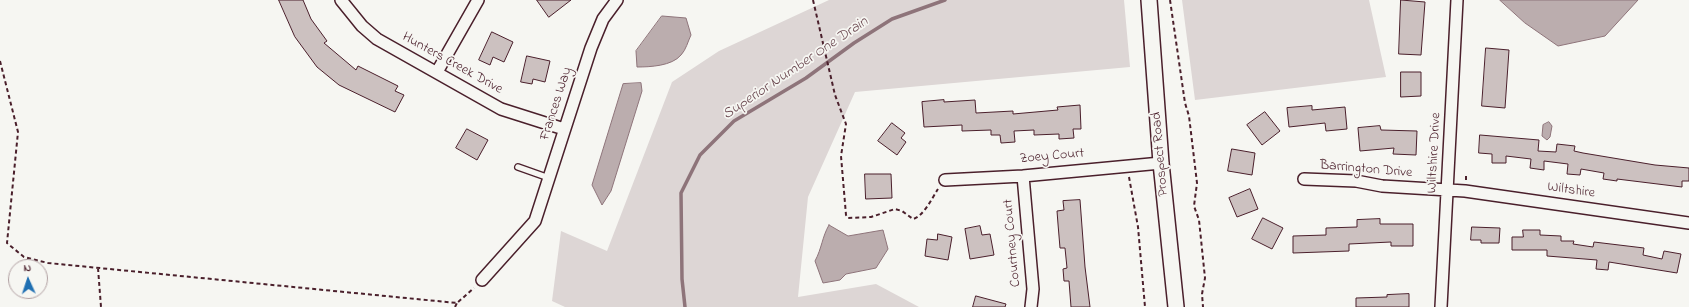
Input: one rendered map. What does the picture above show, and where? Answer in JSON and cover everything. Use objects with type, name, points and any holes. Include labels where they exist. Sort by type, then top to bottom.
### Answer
[{"type":"main road","name":"Prospect Road","points":[[1149,0],[1161,163],[1176,307]]},
{"type":"street","name":"Hunters Creek Drive","points":[[341,0],[362,26],[377,38],[501,109],[564,129]]},
{"type":"street","points":[[437,72],[478,0]]},
{"type":"street","name":"Frances Way","points":[[482,280],[535,221],[591,48],[603,19],[617,0]]},
{"type":"street","name":"Wiltshire Drive","points":[[1441,307],[1457,0]]},
{"type":"street","name":"Zoey Court","points":[[945,180],[1023,176],[1161,163]]},
{"type":"street","name":"Courtney Court","points":[[1023,176],[1033,289],[1031,307]]},
{"type":"street","name":"Barrington Drive","points":[[1304,179],[1356,181],[1382,186],[1448,192]]},
{"type":"street","name":"Wiltshire","points":[[1448,192],[1464,191],[1689,223]]},
{"type":"lane","points":[[518,167],[549,178]]},
{"type":"path","points":[[813,0],[835,95],[846,124],[841,167],[844,213],[848,218],[871,217],[895,209],[902,211],[913,219],[917,218],[922,214],[945,180]]},
{"type":"path","points":[[1170,0],[1185,103],[1189,116],[1197,183],[1194,206],[1199,220],[1205,278],[1202,294],[1203,307]]},
{"type":"path","points":[[0,61],[18,132],[8,243],[24,257],[48,263],[457,303]]},
{"type":"path","points":[[1129,176],[1138,227],[1145,307]]},
{"type":"path","points":[[98,268],[101,307]]},
{"type":"path","points":[[455,307],[457,303],[482,280]]},
{"type":"shaded area","points":[[829,0],[1124,0],[1130,67],[855,92],[808,197],[798,297],[876,284],[919,307],[565,307],[552,301],[561,231],[607,251],[672,82],[719,51]]},
{"type":"shaded area","points":[[1182,0],[1369,0],[1386,77],[1195,100]]},
{"type":"shaded area","points":[[1500,0],[1638,0],[1605,36],[1558,46],[1525,23]]},
{"type":"shaded area","points":[[662,16],[686,18],[691,35],[686,48],[677,59],[667,64],[637,67],[636,51]]},
{"type":"shaded area","points":[[641,83],[642,91],[611,191],[602,205],[592,185],[623,84]]},
{"type":"shaded area","points":[[1549,122],[1552,126],[1550,137],[1547,140],[1542,136],[1543,125]]},
{"type":"shaded area","points":[[829,225],[848,236],[883,230],[888,249],[876,268],[846,274],[840,280],[823,283],[815,261]]},
{"type":"building","points":[[279,0],[303,0],[311,19],[327,41],[324,43],[356,70],[358,66],[398,86],[395,91],[404,95],[395,112],[339,85],[317,67],[295,37]]},
{"type":"building","points":[[537,0],[571,0],[549,17]]},
{"type":"building","points":[[1401,0],[1425,2],[1421,55],[1399,54]]},
{"type":"building","points":[[492,32],[513,42],[504,62],[493,57],[490,65],[479,60]]},
{"type":"building","points":[[1486,48],[1509,50],[1505,108],[1482,106]]},
{"type":"building","points":[[527,56],[550,61],[545,82],[533,79],[532,84],[521,82]]},
{"type":"building","points":[[1401,72],[1421,72],[1421,96],[1401,97]]},
{"type":"building","points":[[944,100],[944,102],[975,100],[976,113],[1013,111],[1013,114],[1058,110],[1057,107],[1080,105],[1081,129],[1073,129],[1074,138],[1059,139],[1059,134],[1034,135],[1034,130],[1014,131],[1015,142],[1001,143],[1000,135],[991,135],[991,130],[962,131],[962,125],[924,127],[922,102]]},
{"type":"building","points":[[1312,106],[1312,110],[1345,107],[1347,129],[1326,131],[1325,123],[1289,127],[1287,108]]},
{"type":"building","points":[[1265,112],[1280,131],[1262,145],[1247,125]]},
{"type":"building","points":[[892,123],[905,133],[901,138],[906,142],[897,155],[878,141]]},
{"type":"building","points":[[1380,126],[1381,130],[1417,131],[1416,155],[1393,154],[1394,148],[1360,151],[1358,128]]},
{"type":"building","points":[[467,129],[488,140],[477,160],[456,148]]},
{"type":"building","points":[[1480,135],[1539,140],[1538,151],[1556,152],[1557,144],[1575,146],[1574,151],[1583,153],[1655,165],[1689,168],[1689,181],[1682,181],[1682,187],[1617,179],[1617,181],[1603,179],[1604,173],[1581,169],[1580,175],[1567,174],[1568,164],[1544,161],[1544,170],[1530,168],[1531,159],[1506,156],[1506,163],[1492,163],[1492,154],[1479,153]]},
{"type":"building","points":[[1232,149],[1255,153],[1252,175],[1228,171]]},
{"type":"building","points":[[865,174],[891,174],[892,198],[866,199]]},
{"type":"building","points":[[1250,189],[1258,209],[1237,217],[1229,198]]},
{"type":"building","points":[[1080,200],[1085,267],[1090,307],[1071,307],[1069,281],[1064,281],[1063,269],[1067,268],[1065,248],[1060,248],[1057,211],[1064,210],[1063,201]]},
{"type":"building","points":[[1263,218],[1283,228],[1272,249],[1252,239]]},
{"type":"building","points":[[1380,219],[1380,224],[1413,224],[1413,246],[1391,246],[1391,242],[1349,244],[1349,251],[1293,253],[1293,236],[1326,235],[1326,228],[1357,227],[1357,220]]},
{"type":"building","points":[[980,226],[982,235],[990,234],[994,255],[970,259],[965,229]]},
{"type":"building","points":[[1472,227],[1500,228],[1499,243],[1481,243],[1481,240],[1471,240]]},
{"type":"building","points":[[1523,230],[1540,230],[1540,235],[1561,236],[1561,241],[1574,241],[1573,244],[1593,247],[1594,242],[1644,248],[1643,255],[1662,259],[1664,251],[1681,254],[1677,273],[1609,262],[1608,270],[1596,269],[1597,260],[1547,256],[1547,250],[1512,250],[1512,237],[1523,237]]},
{"type":"building","points":[[938,234],[952,237],[948,260],[925,256],[927,239],[937,240]]},
{"type":"building","points":[[1409,294],[1409,307],[1356,307],[1356,298],[1387,297],[1387,295]]},
{"type":"building","points":[[976,296],[1006,304],[1005,307],[973,307]]},
{"type":"waterway","name":"Superior Number One Drain","points":[[685,307],[682,279],[681,193],[700,155],[734,121],[806,78],[854,43],[892,19],[945,0]]}]
